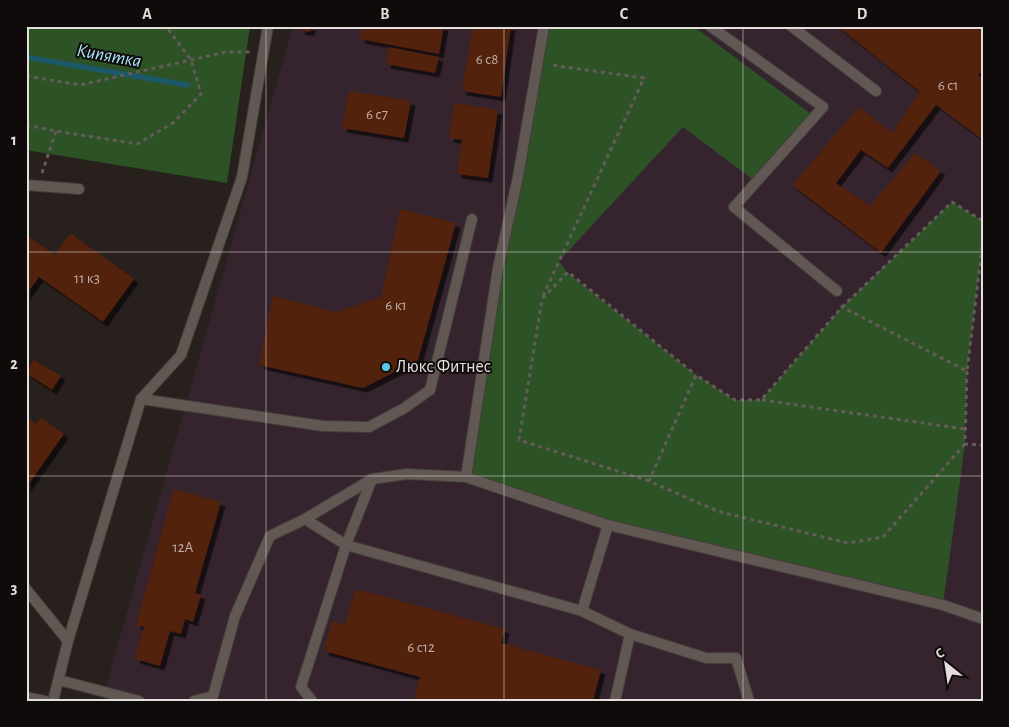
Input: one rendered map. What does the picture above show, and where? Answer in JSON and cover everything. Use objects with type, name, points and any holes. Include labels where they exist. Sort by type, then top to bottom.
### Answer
[{"type":"lane","points":[[53,701],[68,641],[141,400],[181,355],[242,177],[268,26]]},
{"type":"lane","points":[[466,477],[498,268],[518,177],[544,26]]},
{"type":"lane","points":[[710,26],[823,107],[734,207],[837,290]]},
{"type":"lane","points":[[791,26],[876,92]]},
{"type":"lane","points":[[26,185],[79,189]]},
{"type":"lane","points":[[141,400],[323,426],[369,427],[403,409],[430,390],[472,220]]},
{"type":"lane","points":[[194,701],[213,696],[235,616],[270,536],[305,519],[372,479],[407,474],[466,477],[608,525],[943,605],[983,619]]},
{"type":"lane","points":[[312,701],[301,686],[346,545],[372,479]]},
{"type":"lane","points":[[305,519],[346,545],[582,611],[630,634],[706,658],[736,658],[749,701]]},
{"type":"lane","points":[[582,611],[608,525]]},
{"type":"lane","points":[[26,589],[68,641]]},
{"type":"lane","points":[[615,701],[630,634]]},
{"type":"lane","points":[[59,680],[139,701]]},
{"type":"lane","points":[[26,697],[45,701]]},
{"type":"path","points":[[26,124],[56,132],[137,144],[173,123],[201,94],[191,60],[168,29],[162,26]]},
{"type":"path","points":[[26,76],[80,85],[226,52],[263,52]]},
{"type":"path","points":[[538,63],[644,78],[542,300],[519,440],[649,481],[717,510],[848,543],[883,537],[965,444],[967,371],[983,240]]},
{"type":"path","points":[[38,186],[56,132]]},
{"type":"path","points":[[761,400],[842,307],[952,202],[983,222]]},
{"type":"path","points":[[542,300],[568,272],[696,375],[735,400],[761,400],[965,429]]},
{"type":"path","points":[[842,307],[967,371]]},
{"type":"path","points":[[649,481],[696,375]]},
{"type":"path","points":[[965,444],[983,445]]},
{"type":"shaded area","points":[[293,26],[983,26],[983,701],[102,701]]},
{"type":"green space","points":[[26,26],[250,26],[227,183],[26,150]]},
{"type":"green space","points":[[544,26],[693,26],[815,117],[756,182],[683,127],[559,261],[568,273],[696,375],[735,400],[761,400],[842,307],[952,202],[983,221],[983,240],[967,371],[965,444],[943,605],[608,525],[466,477]]},
{"type":"building","points":[[301,26],[311,26],[310,32],[300,30]]},
{"type":"building","points":[[362,26],[444,26],[439,54],[360,39]]},
{"type":"building","points":[[473,26],[511,26],[501,97],[462,91]]},
{"type":"building","points":[[837,26],[914,26],[917,29],[919,26],[983,26],[983,71],[978,75],[983,79],[983,140],[936,105],[888,168],[861,150],[836,183],[870,206],[915,153],[941,171],[881,253],[792,185],[859,107],[892,133],[920,92]]},
{"type":"building","points":[[389,47],[439,57],[435,73],[386,64]]},
{"type":"building","points":[[349,91],[411,101],[404,138],[342,128]]},
{"type":"building","points":[[454,103],[498,110],[488,178],[457,174],[462,140],[449,138]]},
{"type":"building","points":[[400,209],[456,223],[418,360],[363,388],[259,365],[273,296],[336,312],[381,297]]},
{"type":"building","points":[[70,233],[134,279],[103,322],[39,277],[26,295],[26,235],[55,255]]},
{"type":"building","points":[[34,360],[61,376],[52,390],[26,373]]},
{"type":"building","points":[[26,417],[36,424],[41,418],[64,434],[26,488]]},
{"type":"building","points":[[174,489],[221,502],[195,593],[201,595],[193,622],[185,619],[181,634],[170,631],[160,666],[135,659],[144,627],[136,625]]},
{"type":"building","points":[[355,589],[505,629],[501,643],[601,670],[593,701],[413,701],[420,677],[324,651],[332,621],[345,625]]},
{"type":"waterway","name":"Кипятка","points":[[26,57],[187,85]]},
{"type":"place","name":"Люкс Фитнес","points":[[386,367]]}]
